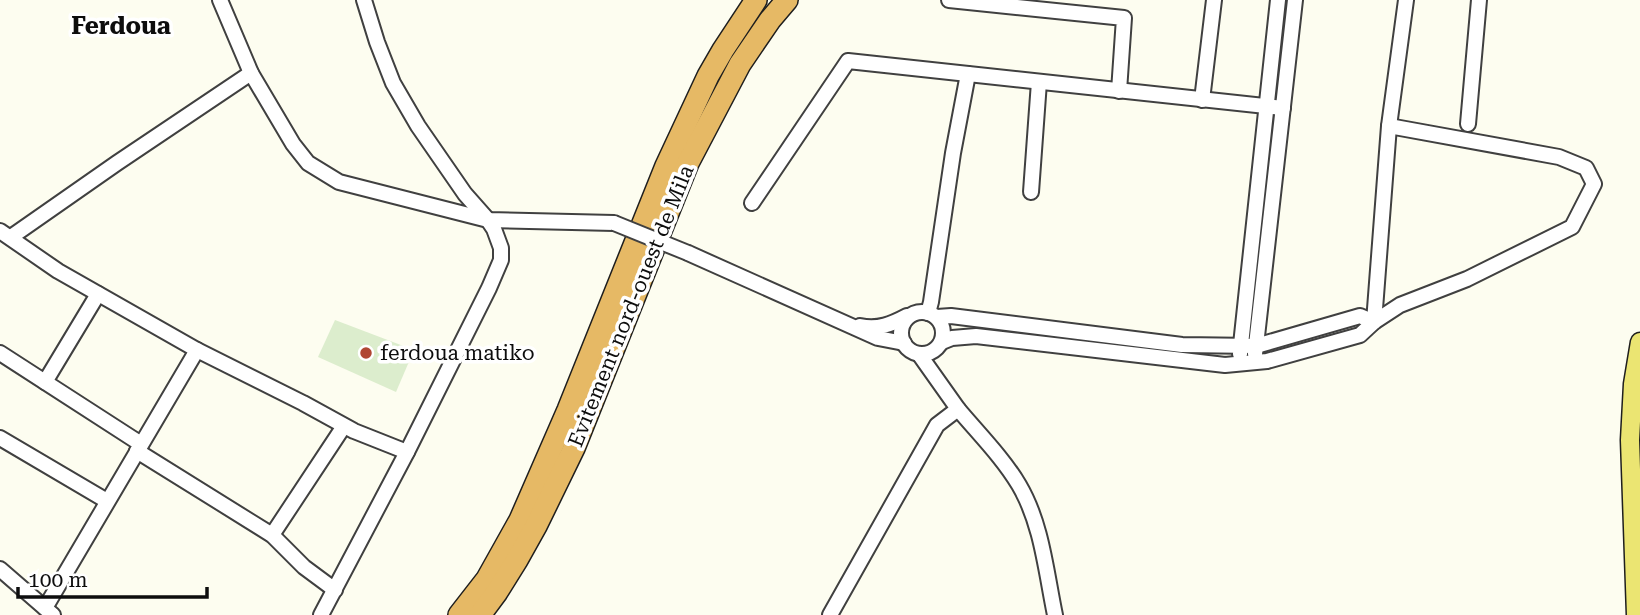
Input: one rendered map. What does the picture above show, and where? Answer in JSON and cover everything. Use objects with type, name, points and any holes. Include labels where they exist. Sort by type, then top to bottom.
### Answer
[{"type":"highway","points":[[459,615],[486,579],[520,520],[568,410],[666,166],[708,76],[756,0]]},
{"type":"highway","name":"Evitement nord-ouest de Mila","points":[[480,615],[517,560],[574,448],[688,163],[740,64],[787,0]]},
{"type":"main road","points":[[1636,615],[1630,440],[1633,384],[1640,342]]},
{"type":"street","points":[[220,0],[251,73],[293,144],[308,163],[339,182],[488,219],[614,223],[878,338],[904,343]]},
{"type":"street","points":[[321,615],[407,452],[501,260],[498,238],[488,219],[465,194],[433,149],[393,83],[365,0]]},
{"type":"street","points":[[949,0],[1124,18],[1119,90]]},
{"type":"street","points":[[1202,100],[1214,0]]},
{"type":"street","points":[[1255,363],[1248,346],[1266,107],[1278,0]]},
{"type":"street","points":[[1238,364],[1248,346],[1283,108],[1295,0]]},
{"type":"street","points":[[1374,322],[1389,126],[1406,0]]},
{"type":"street","points":[[1468,124],[1479,0]]},
{"type":"street","points":[[752,203],[848,61],[1283,108]]},
{"type":"street","points":[[251,73],[6,234],[58,271],[197,350],[344,426],[407,452]]},
{"type":"street","points":[[942,342],[944,329],[933,315],[932,302],[953,153],[968,74]]},
{"type":"street","points":[[1031,192],[1039,82]]},
{"type":"street","points":[[919,354],[932,352],[942,342],[952,338],[976,335],[1226,365],[1267,361],[1360,335],[1400,305],[1467,279],[1572,227],[1594,184],[1586,168],[1559,157],[1389,126]]},
{"type":"street","points":[[45,382],[98,294]]},
{"type":"street","points":[[839,319],[865,328],[888,326],[912,313],[925,311],[933,315],[1182,345],[1248,346],[1360,316],[1374,322]]},
{"type":"street","points":[[912,313],[902,323],[900,336],[907,348],[919,354],[958,410],[1019,485],[1039,533],[1055,615]]},
{"type":"street","points":[[0,569],[49,611],[107,500],[197,350]]},
{"type":"street","points":[[0,353],[272,535],[304,567],[335,590]]},
{"type":"street","points":[[830,615],[937,425],[958,410]]},
{"type":"street","points":[[272,535],[344,426]]},
{"type":"street","points":[[0,438],[107,500]]},
{"type":"green space","name":"ferdoua matiko","points":[[335,320],[414,350],[396,392],[318,357]]},
{"type":"place","name":"ferdoua matiko","points":[[366,353]]},
{"type":"district","name":"Ferdoua","points":[[121,26]]}]
